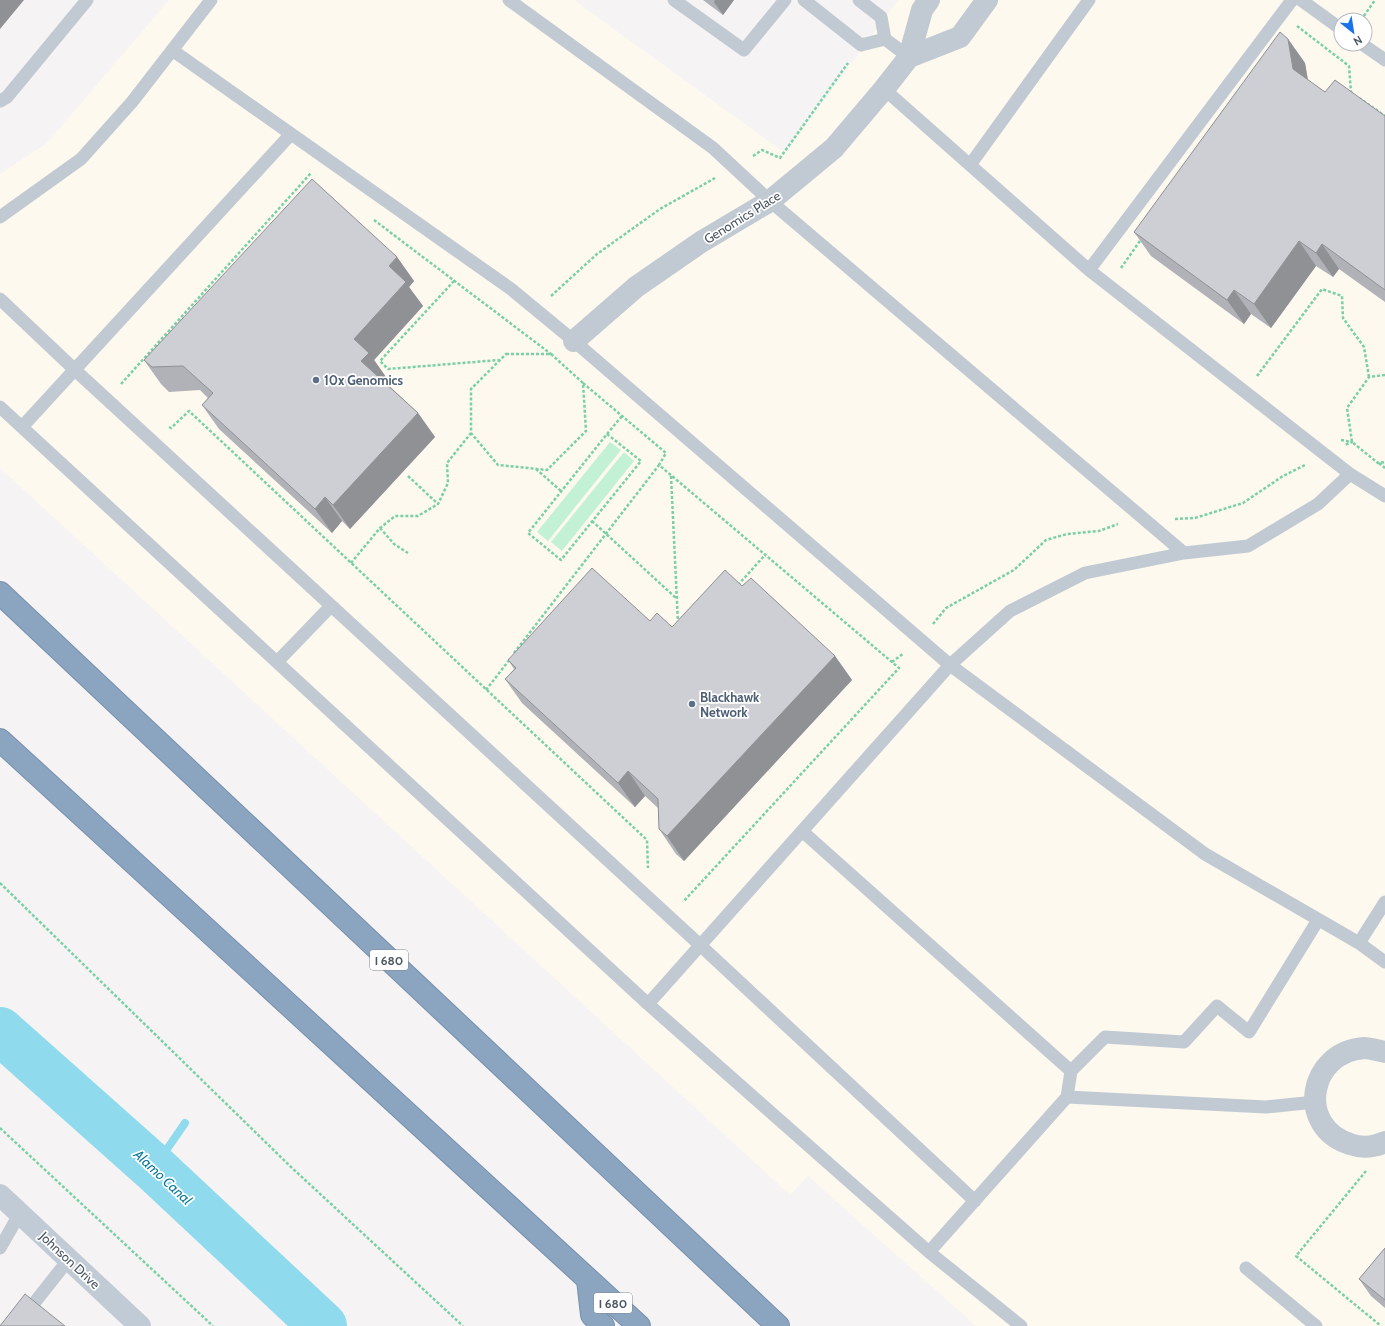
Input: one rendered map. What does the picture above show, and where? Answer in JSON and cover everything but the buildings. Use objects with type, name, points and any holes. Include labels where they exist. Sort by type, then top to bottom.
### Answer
[{"type":"highway","name":"I 680","points":[[0,594],[778,1326]]},
{"type":"highway","name":"I 680","points":[[0,740],[638,1326]]},
{"type":"highway","points":[[588,1280],[592,1315],[603,1326]]},
{"type":"street","name":"Genomics Place","points":[[574,341],[636,287],[701,242],[770,202],[834,148],[909,57],[922,10],[929,0]]},
{"type":"street","points":[[909,57],[960,37],[987,0]]},
{"type":"street","points":[[1385,1052],[1365,1048],[1345,1052],[1330,1062],[1319,1077],[1314,1094],[1317,1112],[1325,1129],[1339,1141],[1358,1147],[1378,1145],[1385,1142]]},
{"type":"street","name":"Johnson Drive","points":[[0,1194],[140,1326]]},
{"type":"lane","points":[[0,101],[7,97],[87,0]]},
{"type":"lane","points":[[0,217],[81,158],[132,102],[211,0]]},
{"type":"lane","points":[[509,0],[713,148],[770,202],[1184,553]]},
{"type":"lane","points":[[674,0],[744,50],[785,0]]},
{"type":"lane","points":[[804,0],[861,45],[885,39]]},
{"type":"lane","points":[[859,0],[881,17],[885,39],[909,57]]},
{"type":"lane","points":[[970,165],[1089,0]]},
{"type":"lane","points":[[1089,270],[1292,0]]},
{"type":"lane","points":[[1302,0],[1333,23]]},
{"type":"lane","points":[[172,50],[511,288],[950,665],[1205,854],[1359,943],[1385,962]]},
{"type":"lane","points":[[1373,52],[1385,60]]},
{"type":"lane","points":[[884,89],[1089,270],[1350,474],[1385,496]]},
{"type":"lane","points":[[22,427],[291,134]]},
{"type":"lane","points":[[0,299],[975,1201]]},
{"type":"lane","points":[[0,407],[648,1004],[929,1252],[1021,1326]]},
{"type":"lane","points":[[648,1004],[950,665],[1010,611],[1086,573],[1184,553],[1248,546],[1318,504],[1350,474]]},
{"type":"lane","points":[[277,662],[331,606]]},
{"type":"lane","points":[[802,831],[1071,1071]]},
{"type":"lane","points":[[1359,943],[1385,902]]},
{"type":"lane","points":[[929,1252],[1067,1097],[1071,1071],[1105,1037],[1184,1042],[1217,1006],[1249,1032],[1318,920]]},
{"type":"lane","points":[[1067,1097],[1266,1107],[1315,1102]]},
{"type":"lane","points":[[0,1248],[20,1213]]},
{"type":"lane","points":[[16,1326],[69,1259]]},
{"type":"lane","points":[[1246,1268],[1316,1326]]},
{"type":"path","points":[[1367,12],[1375,0]]},
{"type":"path","points":[[1295,25],[1349,66],[1351,92],[1385,116]]},
{"type":"path","points":[[518,330],[536,310],[597,254],[660,209],[762,150],[780,158],[848,63]]},
{"type":"path","points":[[126,388],[120,383],[312,172]]},
{"type":"path","points":[[374,219],[551,354],[666,453],[659,465],[486,690]]},
{"type":"path","points":[[1120,269],[1143,237]]},
{"type":"path","points":[[454,280],[380,361],[388,369],[500,360]]},
{"type":"path","points":[[1255,378],[1322,289],[1342,296],[1343,318],[1364,347],[1369,377]]},
{"type":"path","points":[[351,563],[380,528],[395,516],[418,516],[438,504],[448,483],[447,463],[470,433],[471,389],[506,354],[551,354]]},
{"type":"path","points":[[1385,374],[1369,377],[1347,408],[1352,442],[1385,468]]},
{"type":"path","points":[[470,433],[498,465],[547,470],[586,431],[583,383]]},
{"type":"path","points":[[165,423],[171,428],[189,411],[647,840],[647,867],[652,872]]},
{"type":"path","points":[[607,434],[641,461],[561,560],[528,533],[561,491],[607,434],[622,416]]},
{"type":"path","points":[[1378,463],[1385,462]]},
{"type":"path","points":[[659,465],[899,668],[683,902],[678,897]]},
{"type":"path","points":[[536,469],[561,491]]},
{"type":"path","points":[[671,475],[678,626]]},
{"type":"path","points":[[408,476],[438,504]]},
{"type":"path","points":[[592,522],[676,599]]},
{"type":"path","points":[[380,528],[394,544],[408,553]]},
{"type":"path","points":[[734,589],[765,555]]},
{"type":"path","points":[[0,883],[291,1167],[463,1326]]},
{"type":"path","points":[[0,1128],[213,1326]]},
{"type":"path","points":[[1366,1171],[1296,1256],[1382,1326]]},
{"type":"shaded area","points":[[169,0],[574,0],[785,153],[898,0],[1385,0],[1385,1326],[976,1326],[808,1176],[790,1195],[0,468],[0,174],[47,143]]},
{"type":"green space","points":[[610,442],[621,450],[548,541],[537,532]]},
{"type":"green space","points":[[624,452],[634,461],[562,551],[551,542]]},
{"type":"waterway","name":"Alamo Canal","points":[[0,1031],[154,1168],[323,1326]]},
{"type":"waterway","points":[[154,1168],[185,1123]]},
{"type":"place","name":"10x Genomics","points":[[316,380]]},
{"type":"place","name":"Blackhawk Network","points":[[692,704]]}]
